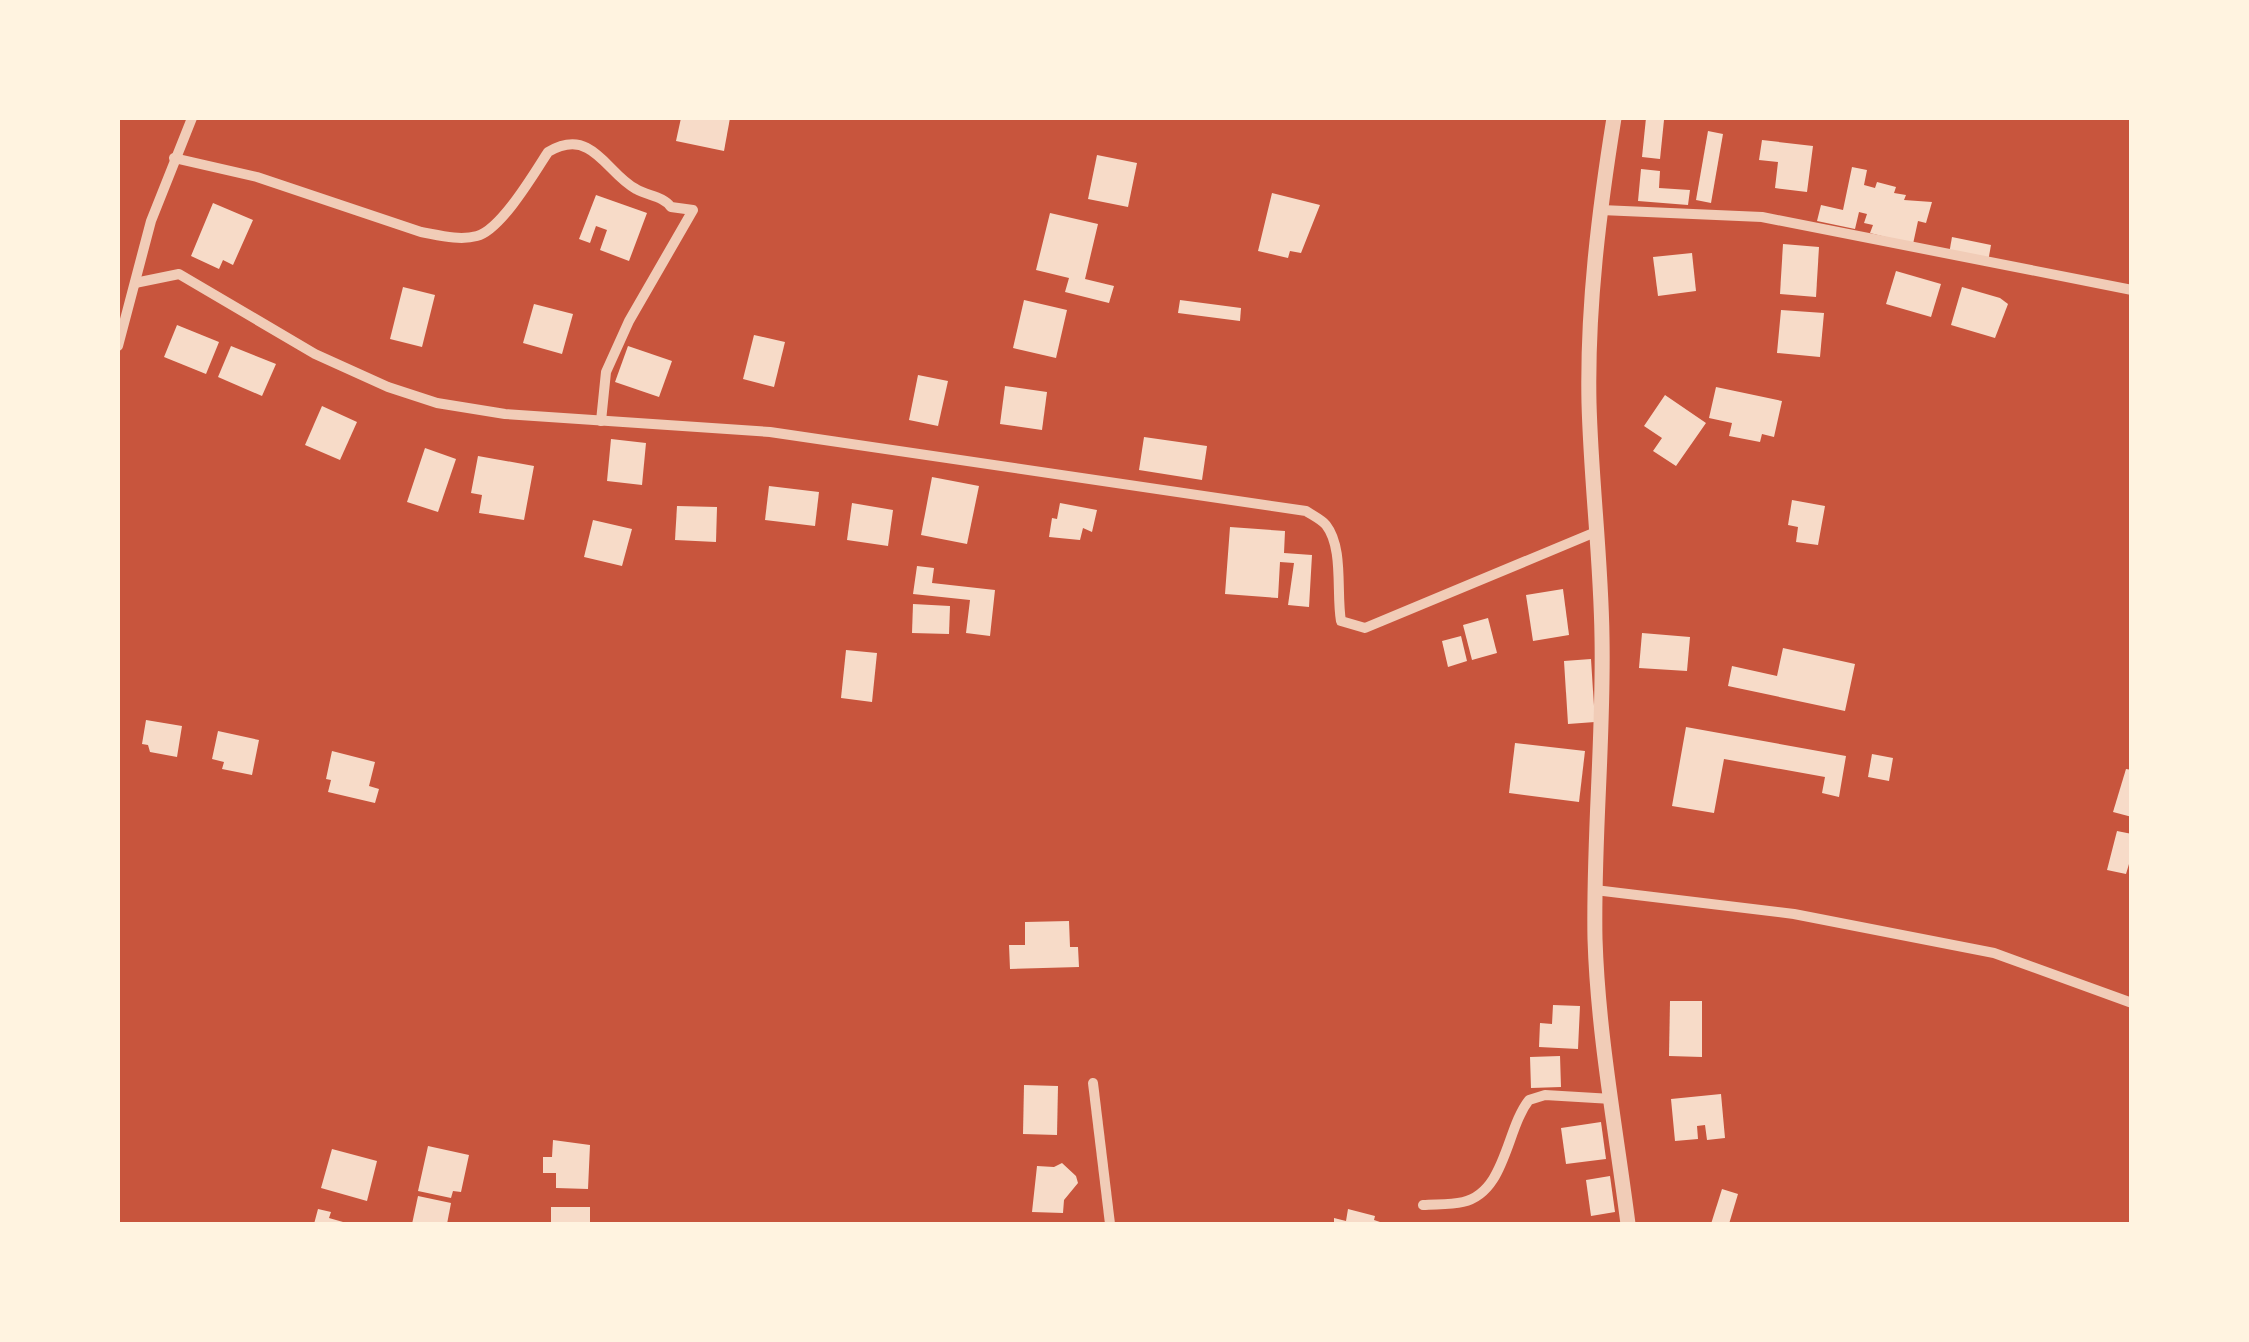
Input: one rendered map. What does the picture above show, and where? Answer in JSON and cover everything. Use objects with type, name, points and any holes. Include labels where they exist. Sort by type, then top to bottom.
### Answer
[{"type":"street","points":[[118,346],[151,221],[192,118]]},
{"type":"street","points":[[1614,118],[1590,338],[1589,403],[1603,684],[1595,890],[1598,995],[1628,1224]]},
{"type":"street","points":[[174,158],[256,177],[421,232],[447,237],[476,236],[499,220],[548,152],[573,144],[588,148],[634,188],[667,200],[671,206],[692,210],[629,321],[606,372],[601,421]]},
{"type":"street","points":[[1601,210],[1762,217],[2132,290]]},
{"type":"street","points":[[135,283],[179,274],[316,354],[388,387],[438,403],[505,414],[770,432],[1306,511],[1326,526],[1336,554],[1342,621],[1366,628],[1598,532]]},
{"type":"street","points":[[1595,890],[1794,914],[1994,952],[2132,1003]]},
{"type":"street","points":[[1093,1083],[1110,1224]]},
{"type":"street","points":[[1424,1205],[1466,1202],[1479,1194],[1493,1178],[1526,1104],[1535,1097],[1612,1098]]},
{"type":"building","points":[[681,118],[730,118],[724,151],[676,141]]},
{"type":"building","points":[[1646,118],[1664,120],[1660,159],[1642,157]]},
{"type":"building","points":[[1708,131],[1723,134],[1711,203],[1696,200]]},
{"type":"building","points":[[1762,140],[1813,146],[1807,192],[1775,188],[1778,162],[1759,160]]},
{"type":"building","points":[[1097,155],[1137,163],[1128,207],[1088,199]]},
{"type":"building","points":[[1852,167],[1867,170],[1864,185],[1875,188],[1877,182],[1896,187],[1894,193],[1906,195],[1904,200],[1932,202],[1926,223],[1918,221],[1913,244],[1870,233],[1873,225],[1864,223],[1867,214],[1859,212],[1855,229],[1817,221],[1821,205],[1843,210]]},
{"type":"building","points":[[1641,169],[1660,171],[1659,188],[1690,190],[1688,205],[1638,201]]},
{"type":"building","points":[[1272,193],[1320,205],[1301,253],[1290,251],[1288,258],[1258,251]]},
{"type":"building","points":[[596,195],[647,213],[629,261],[600,250],[607,230],[596,226],[590,243],[579,239]]},
{"type":"building","points":[[213,203],[253,220],[233,265],[223,260],[219,269],[191,256]]},
{"type":"building","points":[[1050,213],[1098,224],[1085,279],[1114,286],[1109,303],[1065,292],[1069,278],[1036,270]]},
{"type":"building","points":[[1952,237],[1991,245],[1988,262],[1949,254]]},
{"type":"building","points":[[1783,244],[1819,247],[1816,297],[1780,294]]},
{"type":"building","points":[[1692,253],[1696,291],[1658,296],[1653,257]]},
{"type":"building","points":[[1896,271],[1941,284],[1931,317],[1886,304]]},
{"type":"building","points":[[403,287],[435,295],[422,347],[390,339]]},
{"type":"building","points":[[1962,287],[2008,304],[1995,338],[1951,325]]},
{"type":"building","points":[[1024,300],[1067,310],[1056,358],[1013,348]]},
{"type":"building","points":[[1180,300],[1241,308],[1240,321],[1178,313]]},
{"type":"building","points":[[534,304],[573,314],[562,354],[523,343]]},
{"type":"building","points":[[1781,310],[1824,313],[1820,357],[1777,353]]},
{"type":"building","points":[[177,325],[219,342],[206,374],[164,357]]},
{"type":"building","points":[[754,335],[785,342],[774,387],[743,379]]},
{"type":"building","points":[[231,346],[276,364],[262,396],[218,377]]},
{"type":"building","points":[[628,346],[672,361],[659,397],[615,382]]},
{"type":"building","points":[[918,375],[948,381],[938,426],[909,420]]},
{"type":"building","points":[[1005,386],[1047,392],[1042,430],[1000,424]]},
{"type":"building","points":[[1716,387],[1782,401],[1774,437],[1762,434],[1760,442],[1729,436],[1732,423],[1709,418]]},
{"type":"building","points":[[1665,395],[1706,423],[1676,466],[1653,451],[1662,438],[1644,426]]},
{"type":"building","points":[[322,406],[357,422],[340,460],[305,445]]},
{"type":"building","points":[[1144,437],[1207,446],[1202,480],[1139,470]]},
{"type":"building","points":[[611,439],[646,443],[642,485],[607,481]]},
{"type":"building","points":[[425,448],[456,459],[438,512],[407,502]]},
{"type":"building","points":[[478,456],[534,466],[524,520],[479,513],[482,495],[471,493]]},
{"type":"building","points":[[932,477],[979,486],[967,544],[921,535]]},
{"type":"building","points":[[769,486],[819,492],[815,526],[765,520]]},
{"type":"building","points":[[1792,500],[1825,506],[1818,545],[1796,542],[1798,527],[1788,525]]},
{"type":"building","points":[[852,503],[893,510],[888,546],[847,540]]},
{"type":"building","points":[[1060,503],[1097,510],[1092,532],[1083,528],[1080,540],[1049,537]]},
{"type":"building","points":[[677,506],[717,507],[716,542],[675,540]]},
{"type":"building","points":[[593,520],[632,529],[622,566],[584,557]]},
{"type":"building","points":[[1230,527],[1285,531],[1284,553],[1312,555],[1309,607],[1288,605],[1294,563],[1280,562],[1278,598],[1225,594]]},
{"type":"building","points":[[917,566],[934,568],[932,583],[995,590],[990,636],[966,633],[970,600],[913,594]]},
{"type":"building","points":[[1563,589],[1569,635],[1533,641],[1526,595]]},
{"type":"building","points":[[913,604],[950,606],[949,634],[912,633]]},
{"type":"building","points":[[1488,618],[1497,653],[1472,660],[1463,625]]},
{"type":"building","points":[[1642,633],[1690,637],[1687,671],[1639,668]]},
{"type":"building","points":[[1461,636],[1467,661],[1448,667],[1442,641]]},
{"type":"building","points":[[1783,648],[1855,664],[1845,711],[1728,686],[1732,666],[1777,676]]},
{"type":"building","points":[[846,650],[877,653],[872,702],[841,698]]},
{"type":"building","points":[[1591,659],[1595,722],[1568,724],[1564,661]]},
{"type":"building","points":[[146,720],[182,726],[177,757],[150,752],[148,745],[142,744]]},
{"type":"building","points":[[1686,727],[1846,756],[1839,797],[1822,793],[1825,777],[1724,759],[1714,813],[1672,806]]},
{"type":"building","points":[[218,731],[259,740],[252,775],[222,769],[224,762],[212,759]]},
{"type":"building","points":[[1515,743],[1585,751],[1579,802],[1509,793]]},
{"type":"building","points":[[332,751],[375,762],[369,786],[379,789],[375,803],[328,792],[331,780],[326,779]]},
{"type":"building","points":[[1872,754],[1893,758],[1889,781],[1868,777]]},
{"type":"building","points":[[2126,769],[2132,770],[2132,817],[2113,812]]},
{"type":"building","points":[[2117,831],[2132,834],[2132,865],[2129,864],[2126,874],[2107,870]]},
{"type":"building","points":[[1069,921],[1070,947],[1078,947],[1079,967],[1010,969],[1009,945],[1025,945],[1025,922]]},
{"type":"building","points":[[1670,1001],[1702,1001],[1702,1057],[1669,1056]]},
{"type":"building","points":[[1553,1005],[1580,1006],[1578,1049],[1539,1047],[1540,1023],[1552,1024]]},
{"type":"building","points":[[1560,1056],[1561,1087],[1531,1088],[1530,1057]]},
{"type":"building","points":[[1024,1085],[1058,1086],[1057,1135],[1023,1134]]},
{"type":"building","points":[[1721,1094],[1725,1138],[1707,1140],[1705,1125],[1697,1126],[1698,1139],[1675,1141],[1671,1099]]},
{"type":"building","points":[[1601,1122],[1606,1159],[1566,1164],[1561,1128]]},
{"type":"building","points":[[553,1140],[590,1145],[588,1189],[556,1188],[556,1173],[543,1173],[543,1157],[552,1157]]},
{"type":"building","points":[[428,1146],[469,1155],[461,1192],[453,1191],[451,1198],[418,1191]]},
{"type":"building","points":[[332,1149],[377,1161],[367,1201],[321,1188]]},
{"type":"building","points":[[1062,1163],[1078,1183],[1064,1200],[1063,1213],[1032,1212],[1037,1166],[1054,1167]]},
{"type":"building","points":[[1610,1176],[1615,1212],[1591,1216],[1586,1180]]},
{"type":"building","points":[[1722,1189],[1738,1194],[1729,1224],[1711,1224]]},
{"type":"building","points":[[418,1196],[451,1203],[447,1224],[412,1224]]},
{"type":"building","points":[[551,1207],[590,1207],[590,1224],[551,1224]]},
{"type":"building","points":[[318,1209],[331,1212],[329,1218],[350,1224],[314,1224]]},
{"type":"building","points":[[1348,1209],[1375,1216],[1374,1220],[1386,1224],[1334,1224],[1334,1218],[1346,1221]]}]
